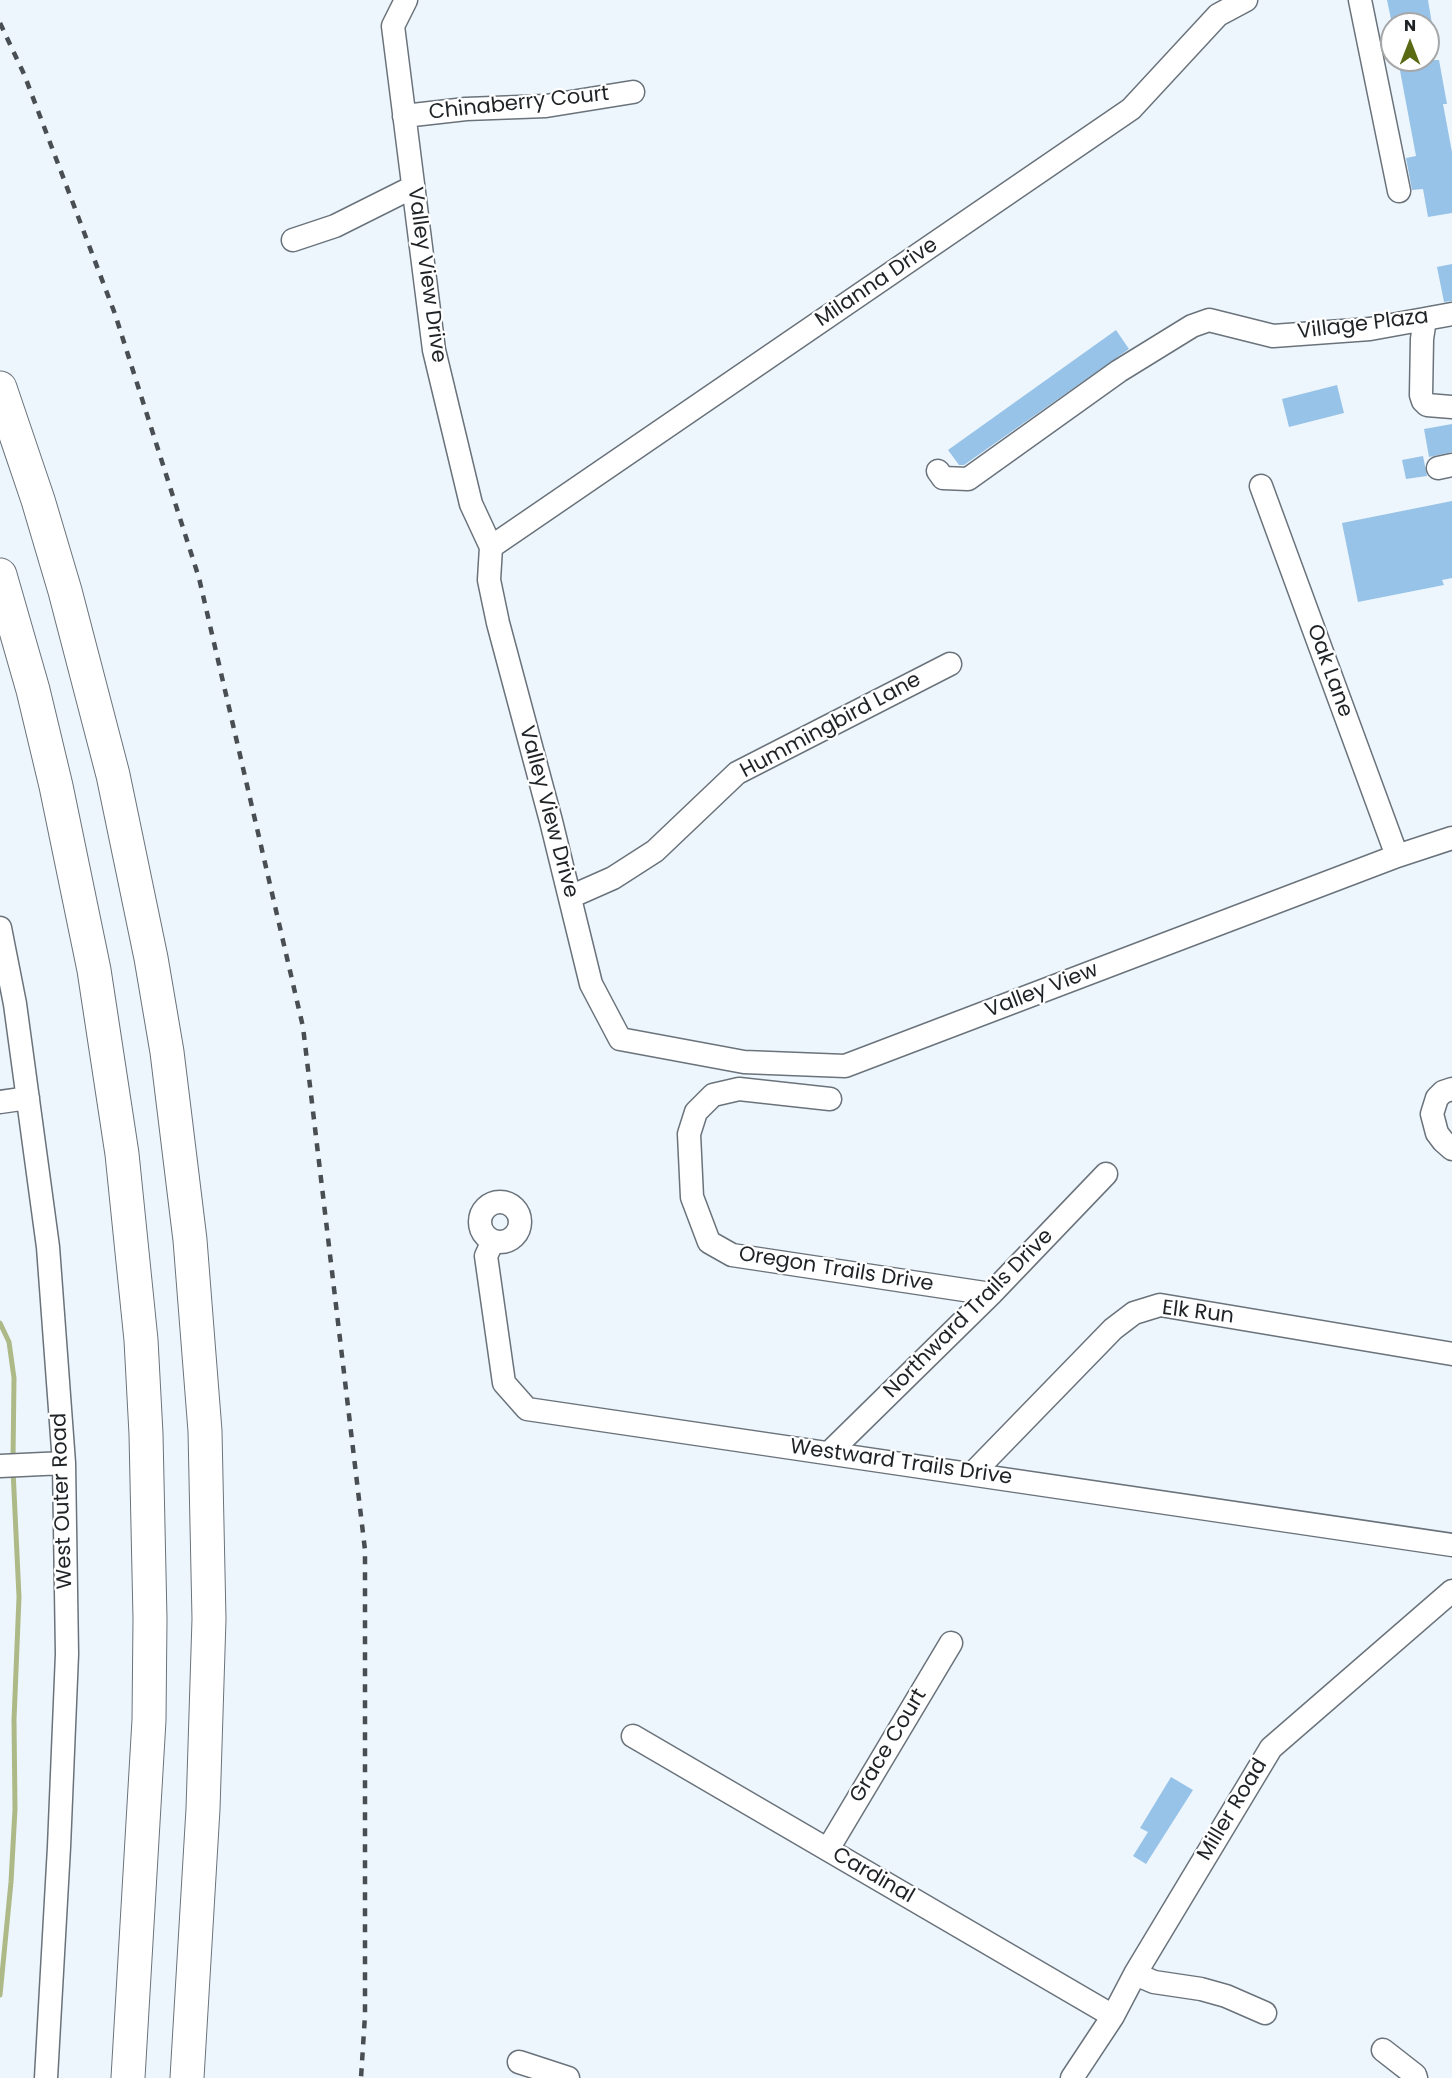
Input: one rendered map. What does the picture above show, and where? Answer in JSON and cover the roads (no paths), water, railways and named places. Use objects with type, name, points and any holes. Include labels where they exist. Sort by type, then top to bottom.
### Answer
[{"type":"highway","points":[[0,388],[38,500],[65,591],[113,775],[147,935],[167,1052],[190,1240],[205,1431],[209,1619],[203,1809],[187,2078]]},
{"type":"highway","points":[[0,575],[33,690],[56,786],[94,970],[122,1154],[141,1340],[147,1434],[150,1630],[147,1741],[128,2078]]},
{"type":"street","name":"Valley View Drive","points":[[406,0],[393,26],[434,350],[471,504],[491,547],[489,580],[498,623],[591,984],[620,1039]]},
{"type":"street","name":"Milanna Drive","points":[[491,547],[1131,109],[1218,15],[1246,0]]},
{"type":"street","points":[[1360,0],[1399,191]]},
{"type":"street","name":"Chinaberry Court","points":[[404,116],[466,109],[546,106],[633,92]]},
{"type":"street","points":[[293,240],[335,226],[413,187]]},
{"type":"street","name":"Village Plaza","points":[[938,471],[944,478],[968,479],[1119,371],[1192,326],[1209,320],[1273,336],[1370,329],[1452,314]]},
{"type":"street","points":[[1425,319],[1422,339],[1421,395],[1423,401],[1428,405],[1452,407]]},
{"type":"street","name":"Oak Lane","points":[[1261,486],[1397,856]]},
{"type":"street","name":"Hummingbird Lane","points":[[570,897],[613,878],[655,851],[737,773],[950,664]]},
{"type":"street","name":"Valley View","points":[[620,1039],[744,1062],[845,1066],[1397,856],[1452,838]]},
{"type":"street","name":"West Outer Road","points":[[0,928],[15,1004],[48,1247],[64,1463],[67,1665],[60,1847],[46,2078]]},
{"type":"street","name":"Oregon Trails Drive","points":[[830,1099],[739,1089],[712,1095],[696,1112],[689,1134],[692,1197],[709,1242],[732,1255],[991,1294]]},
{"type":"street","points":[[1452,1089],[1443,1092],[1437,1098],[1432,1114],[1437,1133],[1452,1149]]},
{"type":"street","points":[[0,1102],[28,1098]]},
{"type":"street","name":"Northward Trails Drive","points":[[831,1452],[991,1294],[1106,1174]]},
{"type":"street","name":"Westward Trails Drive","points":[[493,1241],[486,1256],[504,1383],[527,1409],[1452,1545]]},
{"type":"street","name":"Elk Run","points":[[973,1473],[1113,1329],[1134,1313],[1160,1305],[1452,1354]]},
{"type":"street","points":[[0,1466],[64,1463]]},
{"type":"street","name":"Miller Road","points":[[1072,2078],[1113,2016],[1135,1974],[1271,1748],[1452,1591]]},
{"type":"street","name":"Grace Court","points":[[828,1849],[951,1643]]},
{"type":"street","name":"Cardinal","points":[[633,1736],[1113,2016]]},
{"type":"street","points":[[1135,1974],[1154,1982],[1201,1989],[1226,1996],[1264,2013]]},
{"type":"street","points":[[1383,2050],[1416,2078]]},
{"type":"street","points":[[519,2062],[568,2078]]},
{"type":"waterway","points":[[0,1323],[9,1342],[14,1378],[13,1460]]},
{"type":"waterway","points":[[0,1995],[11,1882],[15,1809],[14,1720],[19,1597],[13,1470]]},
{"type":"railway","points":[[0,23],[24,74],[115,314],[199,578],[303,1027],[365,1550],[365,2015],[361,2078]]}]
